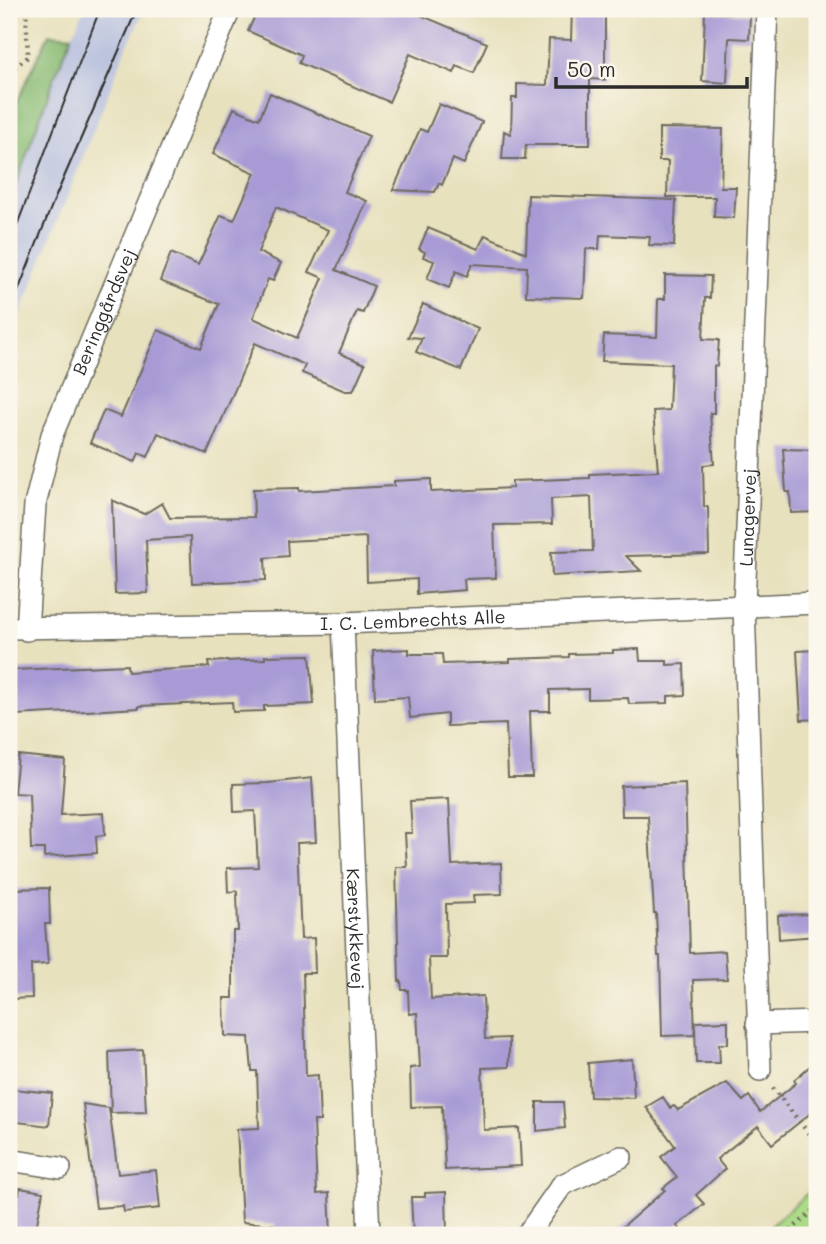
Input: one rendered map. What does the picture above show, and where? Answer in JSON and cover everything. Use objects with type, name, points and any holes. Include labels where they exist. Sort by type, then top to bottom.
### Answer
[{"type":"street","name":"Beringgårdsvej","points":[[18,629],[35,505],[52,435],[230,9]]},
{"type":"street","name":"Lunagervej","points":[[760,1070],[744,607],[767,9]]},
{"type":"street","name":"I. C. Lembrechts Alle","points":[[18,629],[343,623],[817,604]]},
{"type":"street","name":"Kærstykkevej","points":[[343,623],[369,1235]]},
{"type":"street","points":[[757,1024],[817,1022]]},
{"type":"street","points":[[527,1235],[562,1185],[621,1157]]},
{"type":"street","points":[[9,1160],[60,1168]]},
{"type":"path","points":[[9,71],[29,57],[26,9]]},
{"type":"path","points":[[760,1070],[817,1144]]},
{"type":"path","points":[[785,1235],[817,1208]]},
{"type":"shaded area","points":[[84,9],[145,9],[127,46],[9,343],[9,204],[54,78]]},
{"type":"green space","points":[[49,34],[72,36],[54,78],[9,204],[9,118]]},
{"type":"green space","points":[[817,1185],[817,1235],[760,1235]]},
{"type":"building","points":[[258,9],[406,9],[487,43],[474,73],[457,66],[454,73],[410,54],[389,102],[299,63],[302,55],[248,31]]},
{"type":"building","points":[[572,9],[605,9],[605,80],[590,79],[590,145],[526,145],[525,159],[502,159],[504,131],[511,134],[512,98],[517,98],[517,84],[547,85],[549,39],[571,40]]},
{"type":"building","points":[[705,12],[750,14],[749,39],[729,38],[727,83],[702,81]]},
{"type":"building","points":[[270,93],[369,136],[345,192],[367,201],[336,270],[374,286],[363,313],[357,311],[339,353],[365,364],[353,391],[345,391],[302,373],[305,365],[255,343],[207,454],[158,433],[148,457],[139,453],[135,462],[90,443],[104,410],[121,417],[158,330],[201,348],[219,304],[160,281],[171,253],[198,265],[221,215],[234,220],[255,173],[213,154],[234,108],[259,119]],"holes":[[[276,207],[328,230],[309,272],[323,278],[297,338],[253,318],[268,279],[273,281],[281,263],[258,252]]]},
{"type":"building","points":[[439,104],[482,122],[464,164],[453,159],[442,185],[439,183],[435,192],[393,190],[420,129],[427,132]]},
{"type":"building","points":[[659,128],[723,129],[721,187],[736,187],[734,218],[714,217],[715,197],[667,197],[668,161],[659,161]]},
{"type":"building","points":[[528,195],[676,200],[674,246],[649,245],[650,237],[600,235],[599,249],[586,249],[584,298],[526,296],[527,267],[472,264],[467,276],[456,271],[449,288],[427,279],[434,261],[423,257],[425,252],[419,249],[428,228],[478,249],[485,235],[526,253]]},
{"type":"building","points":[[665,275],[711,276],[710,298],[705,298],[703,339],[719,340],[717,366],[714,366],[714,413],[710,413],[714,464],[703,465],[704,507],[708,507],[709,554],[626,556],[641,571],[552,576],[551,552],[593,551],[591,497],[551,499],[552,524],[494,525],[496,578],[464,579],[465,590],[417,594],[417,579],[367,582],[366,537],[287,541],[288,556],[265,558],[266,580],[192,583],[190,537],[146,540],[148,593],[115,594],[112,500],[144,514],[162,503],[170,518],[254,517],[253,489],[299,488],[299,491],[394,486],[394,481],[431,479],[431,492],[512,488],[512,481],[590,478],[590,474],[658,471],[653,411],[669,410],[671,364],[602,361],[604,335],[657,337],[658,299],[665,299]]},
{"type":"building","points":[[423,304],[478,329],[461,370],[416,352],[422,338],[408,337]]},
{"type":"building","points":[[783,449],[817,450],[817,512],[791,513],[790,492],[786,492]]},
{"type":"building","points":[[409,649],[409,654],[442,654],[443,664],[510,662],[510,659],[569,657],[569,654],[613,653],[613,650],[639,649],[640,661],[667,661],[667,665],[684,664],[685,695],[668,696],[668,703],[629,704],[628,698],[588,699],[588,689],[550,690],[550,711],[530,711],[532,777],[508,777],[506,724],[447,726],[447,714],[410,718],[408,697],[375,699],[373,651]]},
{"type":"building","points":[[817,650],[817,719],[801,720],[797,651]]},
{"type":"building","points":[[310,655],[314,704],[264,706],[264,711],[233,712],[232,702],[16,715],[14,670],[127,665],[128,672],[209,667],[208,662],[265,659],[265,656]]},
{"type":"building","points":[[18,755],[65,760],[61,815],[104,813],[105,835],[96,836],[97,853],[44,857],[44,849],[31,849],[29,794],[14,793]]},
{"type":"building","points":[[312,778],[316,842],[297,843],[301,939],[314,938],[315,973],[303,973],[306,1076],[318,1075],[320,1121],[314,1121],[317,1194],[329,1193],[331,1235],[275,1233],[275,1225],[242,1222],[237,1129],[259,1128],[257,1071],[252,1071],[249,1037],[225,1036],[224,998],[233,998],[233,931],[238,931],[237,891],[228,892],[227,868],[258,867],[255,811],[234,812],[233,784]]},
{"type":"building","points":[[685,783],[690,953],[725,951],[727,979],[693,980],[695,1035],[662,1036],[660,956],[654,913],[648,816],[622,816],[621,786]]},
{"type":"building","points":[[449,799],[452,865],[501,863],[502,894],[473,895],[474,903],[446,904],[447,958],[429,958],[431,999],[483,996],[485,1039],[509,1038],[509,1067],[482,1068],[484,1130],[519,1128],[521,1166],[445,1170],[442,1106],[411,1107],[410,1068],[420,1067],[417,1013],[409,1014],[408,990],[402,990],[399,981],[396,867],[407,867],[405,833],[412,833],[410,801]]},
{"type":"building","points":[[49,888],[50,924],[45,924],[48,964],[31,965],[32,998],[9,999],[9,889]]},
{"type":"building","points":[[817,914],[817,936],[779,939],[778,915]]},
{"type":"building","points":[[728,1021],[728,1044],[719,1044],[720,1063],[696,1063],[695,1022]]},
{"type":"building","points":[[143,1050],[146,1112],[111,1113],[109,1052]]},
{"type":"building","points":[[632,1059],[634,1098],[590,1097],[588,1063]]},
{"type":"building","points":[[817,1060],[817,1108],[772,1144],[758,1126],[717,1159],[725,1169],[696,1195],[704,1204],[677,1226],[685,1235],[613,1235],[677,1177],[661,1157],[675,1146],[646,1107],[663,1097],[670,1108],[674,1106],[678,1110],[727,1083],[743,1101],[749,1096],[760,1112],[796,1083],[794,1080]]},
{"type":"building","points":[[12,1089],[52,1093],[49,1126],[9,1121]]},
{"type":"building","points":[[537,1102],[563,1102],[565,1128],[537,1131]]},
{"type":"building","points":[[83,1104],[109,1108],[118,1174],[156,1170],[160,1208],[124,1212],[123,1206],[96,1208]]},
{"type":"building","points":[[20,1188],[43,1192],[35,1234],[9,1229],[9,1194],[19,1195]]},
{"type":"building","points":[[446,1192],[447,1235],[413,1235],[411,1197]]},
{"type":"tram line","points":[[9,246],[100,9]]},
{"type":"tram line","points":[[9,314],[52,205],[137,9]]}]
